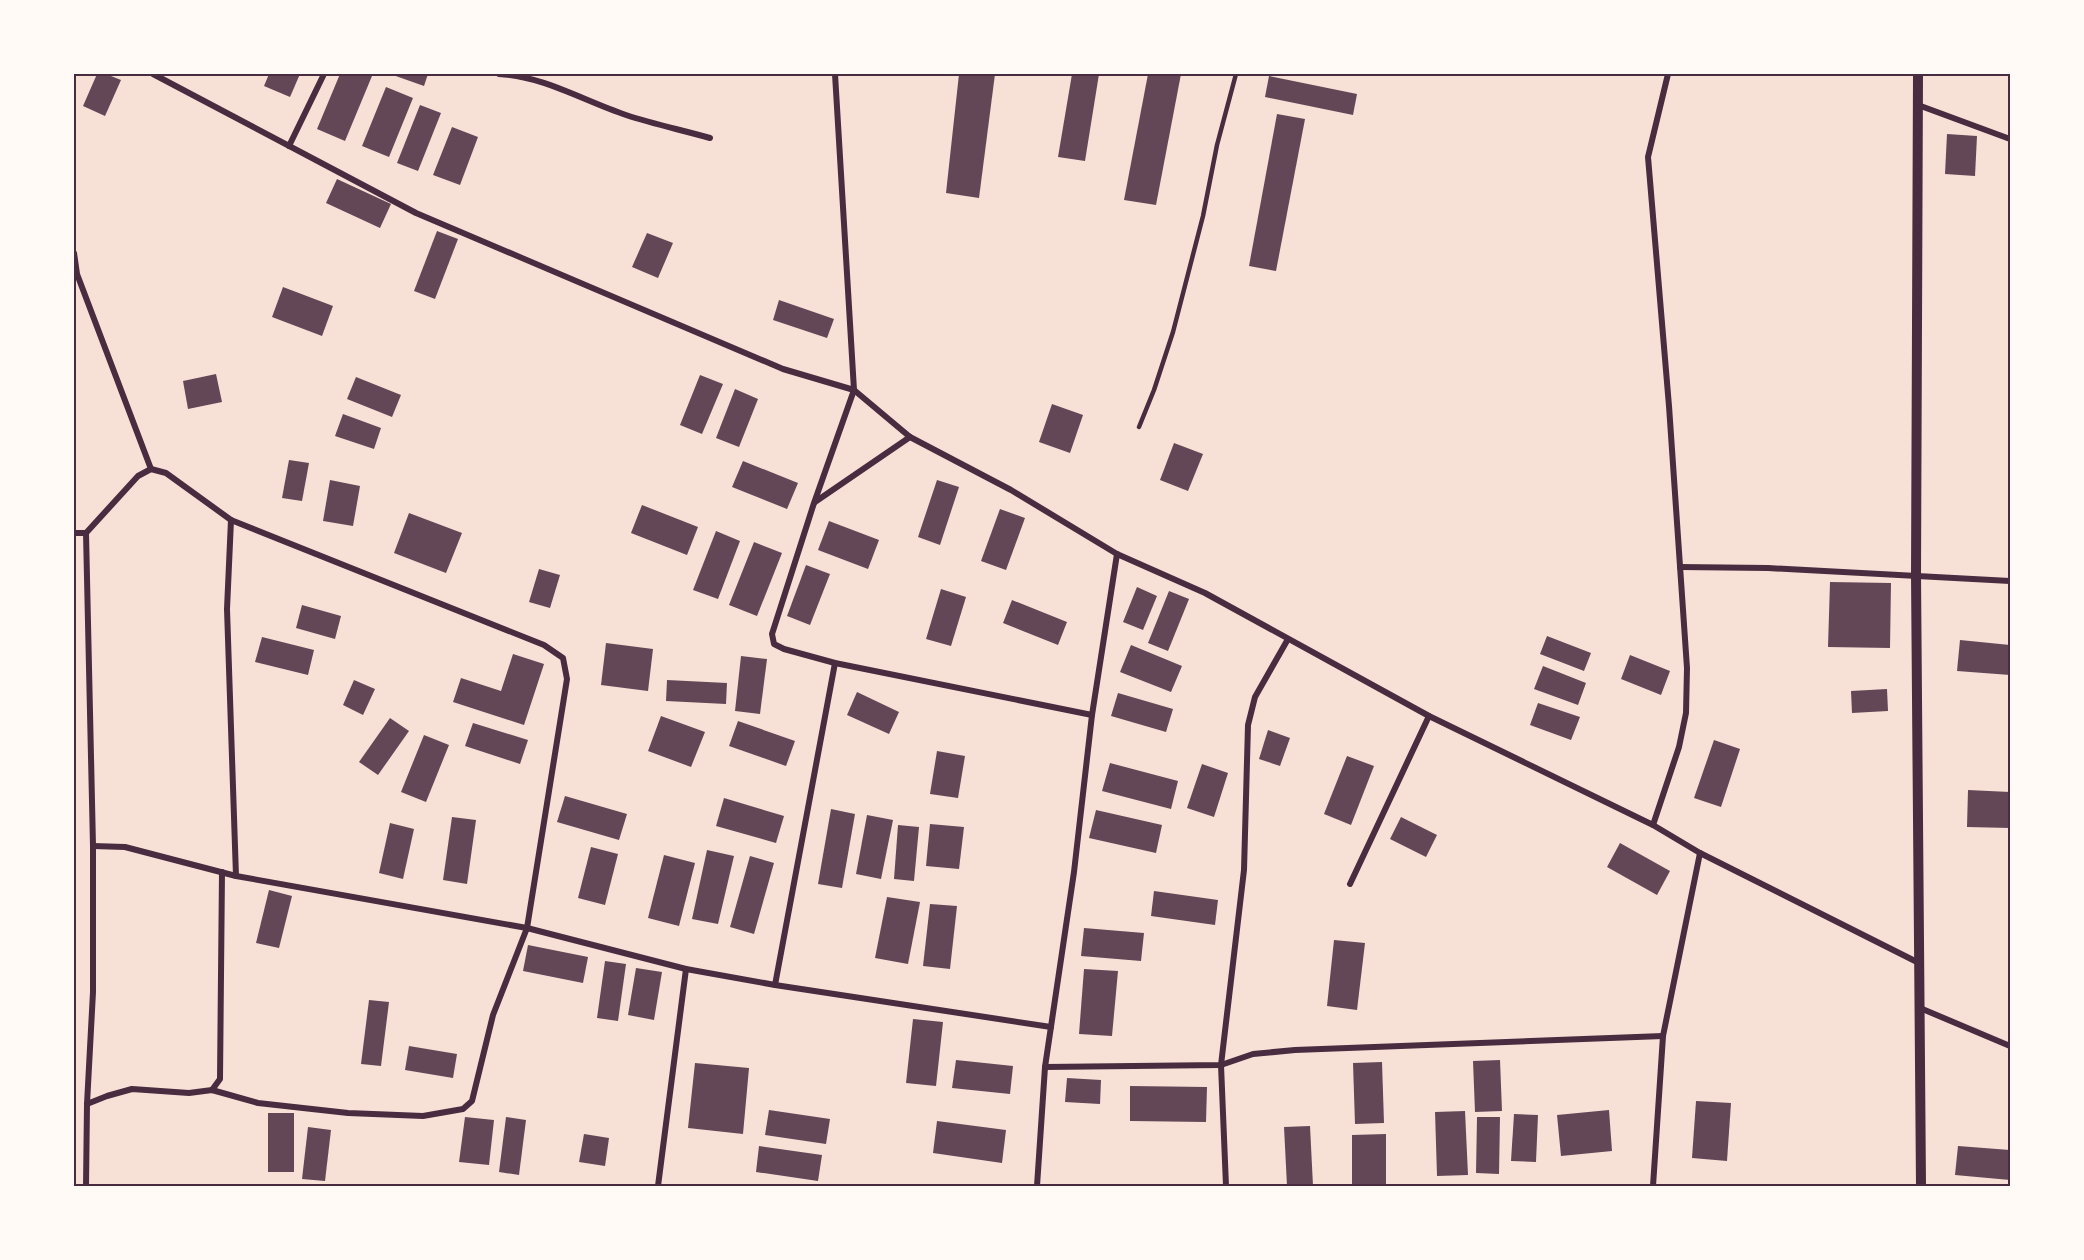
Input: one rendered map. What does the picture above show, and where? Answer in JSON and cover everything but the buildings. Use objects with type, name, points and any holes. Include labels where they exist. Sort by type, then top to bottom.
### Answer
[{"type":"street","points":[[153,74],[416,213],[783,369],[854,390],[910,437],[1011,490],[1117,554],[1204,593],[1429,716],[1653,825],[1700,853],[1919,963]]},
{"type":"street","points":[[289,146],[324,74]]},
{"type":"street","points":[[499,74],[536,80],[627,115],[710,138]]},
{"type":"street","points":[[835,74],[854,390],[814,503],[772,634],[774,644],[835,663],[1092,715]]},
{"type":"street","points":[[1653,825],[1679,747],[1686,713],[1687,668],[1648,158],[1668,74]]},
{"type":"street","points":[[1918,74],[1916,575],[1921,1186]]},
{"type":"street","points":[[1918,105],[2010,140]]},
{"type":"street","points":[[74,253],[77,274],[151,469]]},
{"type":"street","points":[[814,503],[910,437]]},
{"type":"street","points":[[86,1186],[87,1104],[93,992],[93,846],[86,533],[138,476],[151,469],[166,473],[231,520],[544,645],[563,658],[567,679],[527,928],[494,1015],[472,1101],[463,1109],[423,1116],[348,1113],[258,1103],[212,1090],[189,1093],[132,1089],[87,1104]]},
{"type":"street","points":[[231,520],[227,609],[236,876]]},
{"type":"street","points":[[74,533],[86,533]]},
{"type":"street","points":[[1037,1186],[1045,1067],[1074,872],[1092,715],[1117,554]]},
{"type":"street","points":[[1680,567],[1768,568],[2010,581]]},
{"type":"street","points":[[1226,1186],[1221,1065],[1244,870],[1248,725],[1255,697],[1288,639]]},
{"type":"street","points":[[775,985],[835,663]]},
{"type":"street","points":[[1350,884],[1429,716]]},
{"type":"street","points":[[93,846],[125,847],[236,876],[527,928],[687,969],[775,985],[1051,1027]]},
{"type":"street","points":[[1653,1186],[1663,1036],[1700,853]]},
{"type":"street","points":[[212,1090],[220,1079],[222,872]]},
{"type":"street","points":[[658,1186],[687,969]]},
{"type":"street","points":[[1920,1008],[2010,1046]]},
{"type":"street","points":[[1045,1067],[1221,1065],[1253,1054],[1295,1050],[1663,1036]]},
{"type":"lane","points":[[1139,427],[1173,332],[1236,74]]}]
